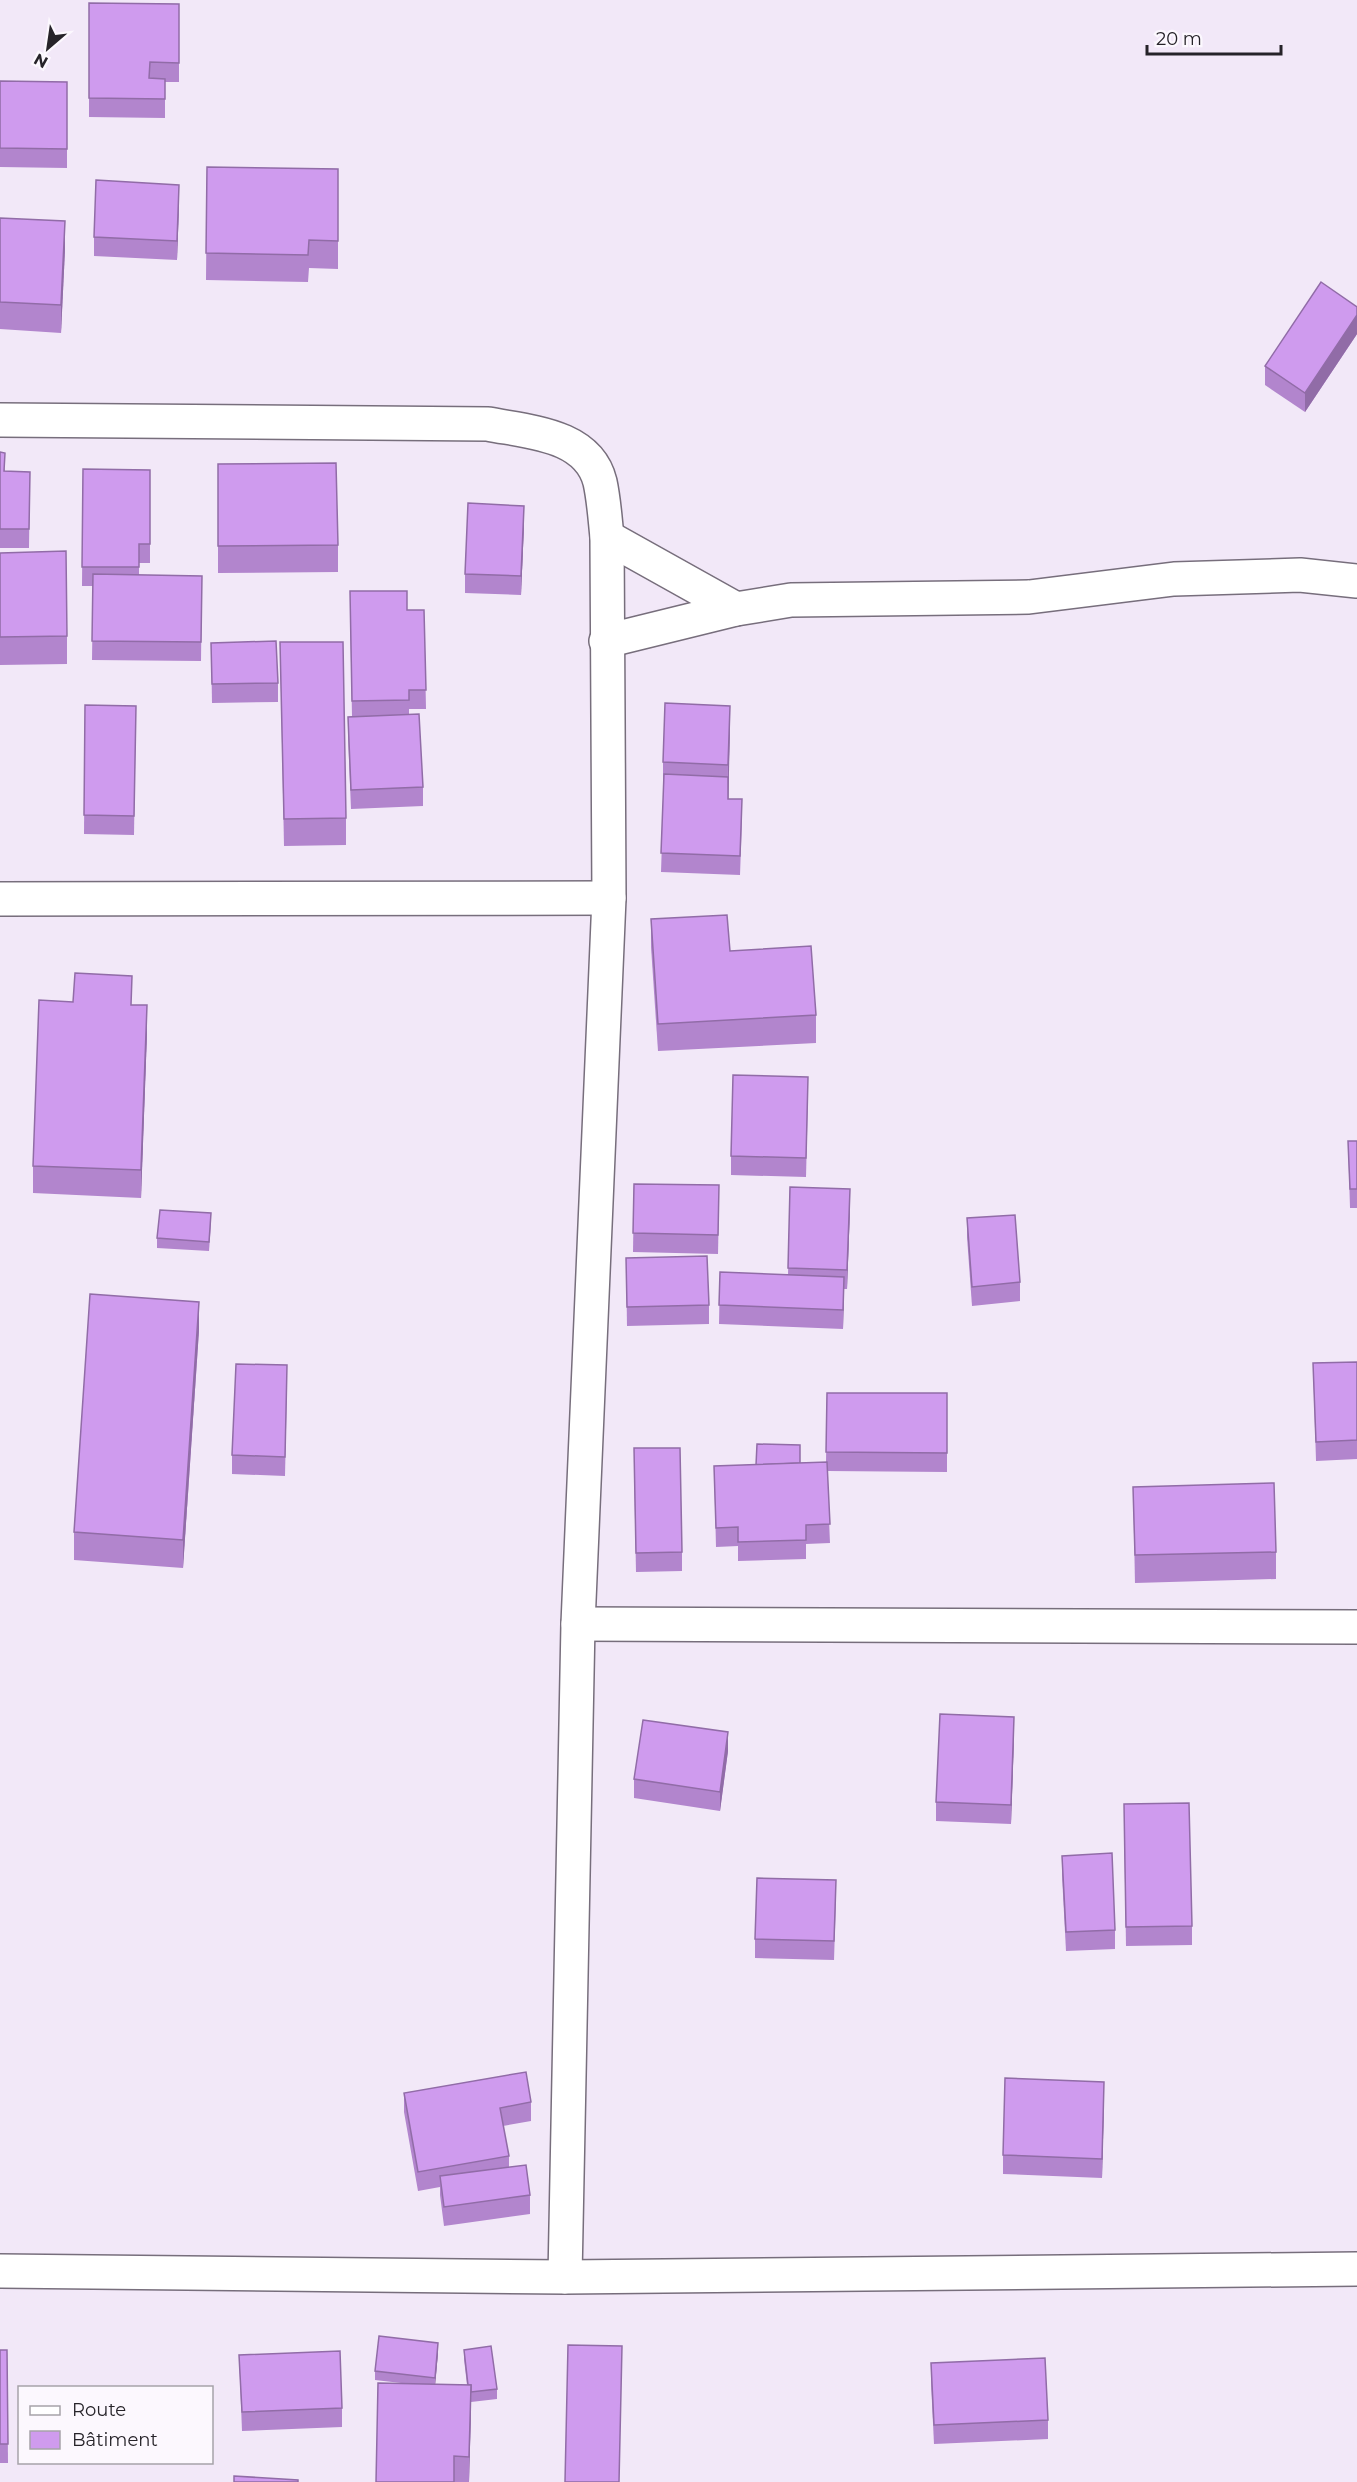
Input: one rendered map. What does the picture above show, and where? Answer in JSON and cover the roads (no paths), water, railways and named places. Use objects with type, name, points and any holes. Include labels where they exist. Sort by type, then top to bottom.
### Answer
[{"type":"street","points":[[0,420],[489,424],[558,437],[584,455],[600,481],[607,537],[609,898],[578,1624],[565,2277]]},
{"type":"street","points":[[607,537],[736,609]]},
{"type":"street","points":[[606,641],[736,609],[791,600],[1029,597],[1174,579],[1300,575],[1357,581]]},
{"type":"street","points":[[0,899],[609,898]]},
{"type":"street","points":[[578,1624],[1357,1628]]},
{"type":"street","points":[[0,2271],[565,2277],[1357,2269]]}]
